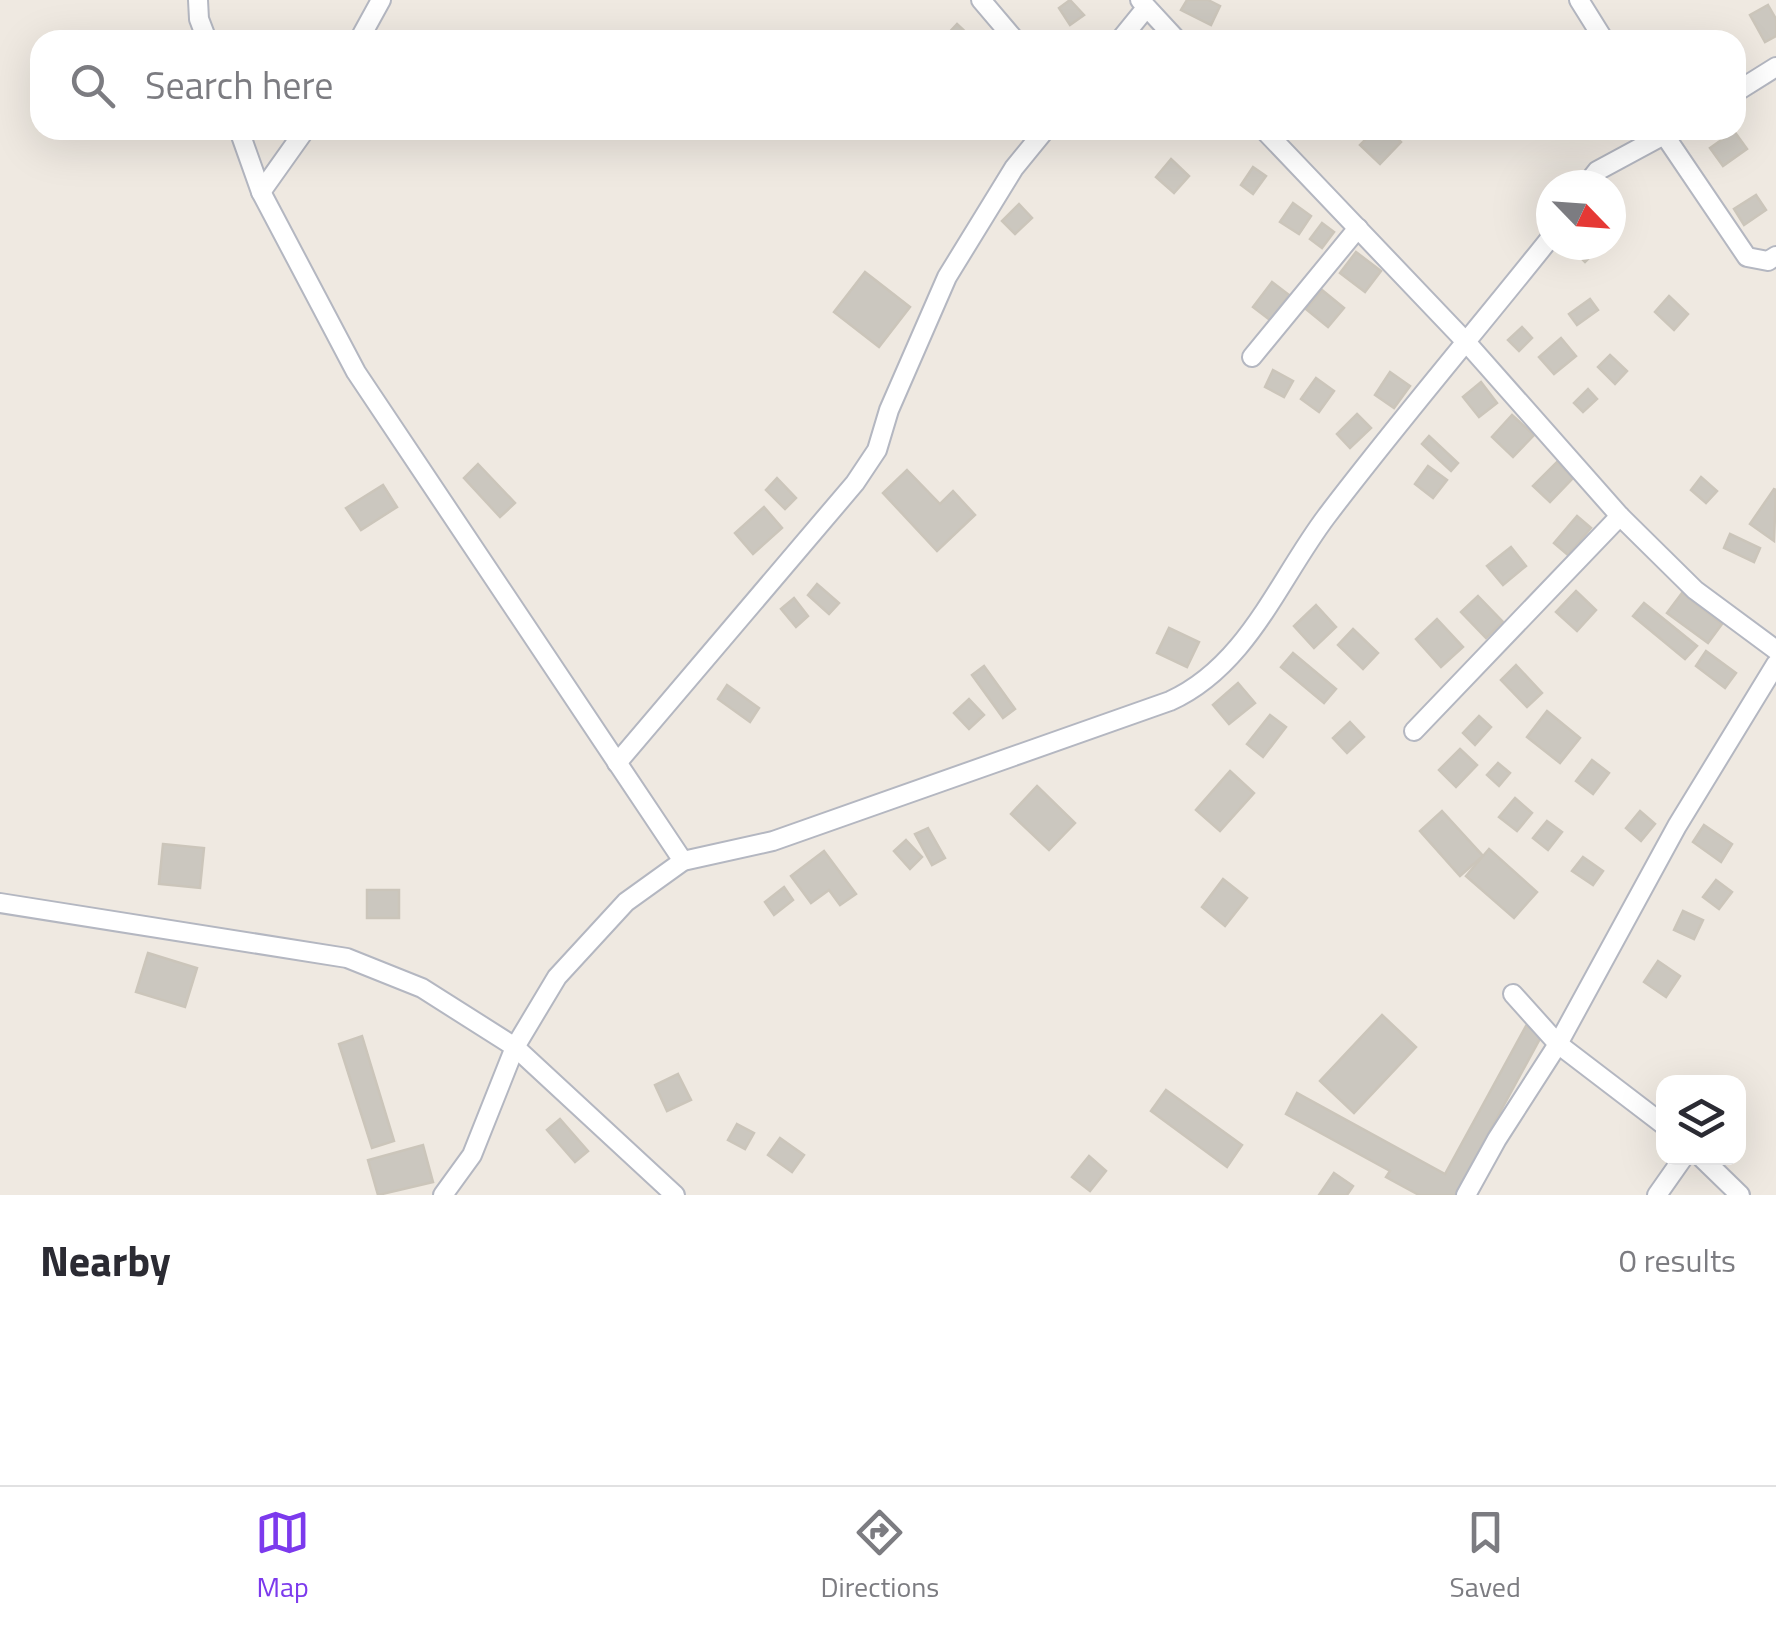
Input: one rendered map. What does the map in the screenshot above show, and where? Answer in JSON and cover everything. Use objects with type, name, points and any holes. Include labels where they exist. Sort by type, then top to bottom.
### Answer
[{"type":"street","points":[[198,0],[203,30]]},
{"type":"street","points":[[364,30],[381,0]]},
{"type":"street","points":[[981,0],[1006,30]]},
{"type":"street","points":[[1582,1],[1598,30]]},
{"type":"street","points":[[1126,30],[1143,4],[1168,30]]},
{"type":"street","points":[[1746,86],[1776,67]]},
{"type":"street","points":[[243,140],[261,192],[356,372],[682,861]]},
{"type":"street","points":[[261,192],[298,140]]},
{"type":"street","points":[[617,763],[878,450],[888,410],[947,276],[1014,168],[1037,140]]},
{"type":"street","points":[[1274,140],[1466,343],[1620,516],[1695,590],[1776,650]]},
{"type":"street","points":[[1599,170],[1652,140]]},
{"type":"street","points":[[1671,140],[1746,258],[1768,261],[1776,256]]},
{"type":"street","points":[[1252,356],[1358,228]]},
{"type":"street","points":[[443,1195],[472,1155],[515,1047],[557,977],[626,902],[682,861],[773,841],[1189,692],[1223,664],[1268,608],[1324,520],[1536,256]]},
{"type":"street","points":[[1414,731],[1620,516]]},
{"type":"street","points":[[1466,1195],[1497,1138],[1558,1044],[1677,826],[1776,664]]},
{"type":"street","points":[[0,903],[347,958],[422,988],[515,1047],[679,1194]]},
{"type":"street","points":[[1513,994],[1558,1044],[1656,1120]]},
{"type":"street","points":[[1656,1195],[1678,1165]]},
{"type":"street","points":[[1709,1165],[1740,1195]]},
{"type":"building","points":[[1070,0],[1084,15],[1070,25],[1059,8]]},
{"type":"building","points":[[1187,0],[1208,0],[1220,6],[1211,25],[1181,10]]},
{"type":"building","points":[[1768,5],[1776,19],[1776,36],[1765,42],[1750,15]]},
{"type":"building","points":[[1365,140],[1401,142],[1380,164],[1360,145]]},
{"type":"building","points":[[1721,140],[1740,140],[1747,149],[1723,166],[1710,148]]},
{"type":"building","points":[[1171,159],[1189,176],[1174,193],[1156,177]]},
{"type":"building","points":[[1253,167],[1266,176],[1253,194],[1241,185]]},
{"type":"building","points":[[1756,195],[1766,210],[1744,225],[1734,209]]},
{"type":"building","points":[[1293,203],[1311,216],[1299,234],[1280,222]]},
{"type":"building","points":[[1019,204],[1032,218],[1015,234],[1002,221]]},
{"type":"building","points":[[1322,223],[1334,232],[1322,248],[1310,239]]},
{"type":"building","points":[[1356,252],[1381,271],[1365,292],[1340,273]]},
{"type":"building","points":[[865,272],[910,307],[879,347],[834,312]]},
{"type":"building","points":[[1272,282],[1289,295],[1270,320],[1253,307]]},
{"type":"building","points":[[1322,290],[1344,308],[1328,327],[1306,309]]},
{"type":"building","points":[[1669,296],[1688,314],[1674,330],[1655,312]]},
{"type":"building","points":[[1590,299],[1598,310],[1577,325],[1569,314]]},
{"type":"building","points":[[1522,327],[1532,338],[1519,351],[1508,340]]},
{"type":"building","points":[[1561,338],[1576,356],[1554,374],[1539,357]]},
{"type":"building","points":[[1610,355],[1627,371],[1615,384],[1598,367]]},
{"type":"building","points":[[1273,370],[1293,381],[1284,397],[1265,387]]},
{"type":"building","points":[[1390,372],[1410,386],[1394,408],[1375,395]]},
{"type":"building","points":[[1316,378],[1334,391],[1319,412],[1301,399]]},
{"type":"building","points":[[1481,382],[1497,403],[1479,417],[1463,397]]},
{"type":"building","points":[[1588,389],[1597,399],[1583,412],[1574,403]]},
{"type":"building","points":[[1357,414],[1371,428],[1350,448],[1337,434]]},
{"type":"building","points":[[1512,415],[1534,435],[1513,457],[1492,437]]},
{"type":"building","points":[[1429,436],[1458,463],[1451,471],[1422,444]]},
{"type":"building","points":[[1557,462],[1573,478],[1550,502],[1533,486]]},
{"type":"building","points":[[478,464],[515,503],[500,517],[464,478]]},
{"type":"building","points":[[1428,466],[1447,480],[1433,498],[1415,484]]},
{"type":"building","points":[[907,470],[940,504],[953,491],[975,515],[937,551],[883,493]]},
{"type":"building","points":[[1701,477],[1717,491],[1706,503],[1691,490]]},
{"type":"building","points":[[777,478],[796,498],[785,509],[766,490]]},
{"type":"building","points":[[383,485],[397,507],[361,530],[346,508]]},
{"type":"building","points":[[1776,490],[1774,541],[1750,524]]},
{"type":"building","points":[[764,507],[782,528],[753,554],[735,533]]},
{"type":"building","points":[[1577,516],[1591,528],[1568,555],[1554,543]]},
{"type":"building","points":[[1730,534],[1760,548],[1754,562],[1724,548]]},
{"type":"building","points":[[1511,547],[1526,566],[1503,585],[1487,566]]},
{"type":"building","points":[[817,584],[839,603],[829,614],[808,595]]},
{"type":"building","points":[[1576,591],[1596,610],[1577,631],[1556,612]]},
{"type":"building","points":[[1682,593],[1722,624],[1708,643],[1667,613]]},
{"type":"building","points":[[1478,596],[1503,622],[1486,638],[1461,612]]},
{"type":"building","points":[[794,598],[808,616],[796,627],[781,609]]},
{"type":"building","points":[[1644,603],[1697,646],[1685,659],[1633,616]]},
{"type":"building","points":[[1316,605],[1336,627],[1314,648],[1294,626]]},
{"type":"building","points":[[1437,619],[1463,647],[1441,667],[1416,639]]},
{"type":"building","points":[[1169,628],[1199,642],[1187,667],[1157,653]]},
{"type":"building","points":[[1353,629],[1378,653],[1363,669],[1338,645]]},
{"type":"building","points":[[1706,651],[1736,673],[1725,688],[1696,666]]},
{"type":"building","points":[[1293,653],[1336,689],[1324,703],[1281,667]]},
{"type":"building","points":[[1516,665],[1542,693],[1527,707],[1501,680]]},
{"type":"building","points":[[984,666],[1015,709],[1003,718],[972,675]]},
{"type":"building","points":[[1238,683],[1255,703],[1229,724],[1213,705]]},
{"type":"building","points":[[727,685],[759,708],[750,722],[718,699]]},
{"type":"building","points":[[969,699],[984,715],[969,729],[954,713]]},
{"type":"building","points":[[1547,711],[1580,738],[1560,763],[1527,737]]},
{"type":"building","points":[[1270,715],[1286,727],[1263,757],[1247,744]]},
{"type":"building","points":[[1479,716],[1491,727],[1475,745],[1463,733]]},
{"type":"building","points":[[1350,722],[1364,737],[1347,753],[1333,738]]},
{"type":"building","points":[[1460,749],[1477,765],[1456,787],[1439,770]]},
{"type":"building","points":[[1592,760],[1609,773],[1593,794],[1576,781]]},
{"type":"building","points":[[1498,763],[1510,773],[1499,786],[1487,775]]},
{"type":"building","points":[[1230,771],[1254,793],[1220,831],[1196,810]]},
{"type":"building","points":[[1037,786],[1075,823],[1049,850],[1011,814]]},
{"type":"building","points":[[1515,798],[1532,813],[1517,831],[1499,817]]},
{"type":"building","points":[[1442,811],[1483,856],[1460,876],[1420,831]]},
{"type":"building","points":[[1640,811],[1655,824],[1641,841],[1626,828]]},
{"type":"building","points":[[1547,821],[1562,832],[1548,850],[1533,838]]},
{"type":"building","points":[[1704,825],[1732,844],[1721,862],[1693,842]]},
{"type":"building","points":[[928,828],[945,858],[932,865],[915,834]]},
{"type":"building","points":[[906,840],[922,857],[910,869],[894,851]]},
{"type":"building","points":[[163,844],[204,848],[200,888],[159,884]]},
{"type":"building","points":[[1489,849],[1537,892],[1514,918],[1466,876]]},
{"type":"building","points":[[824,851],[856,894],[840,905],[829,890],[811,903],[791,876]]},
{"type":"building","points":[[1583,857],[1603,871],[1593,885],[1572,871]]},
{"type":"building","points":[[1223,879],[1247,898],[1225,926],[1202,907]]},
{"type":"building","points":[[1716,880],[1732,892],[1719,909],[1703,897]]},
{"type":"building","points":[[784,887],[793,900],[774,915],[765,902]]},
{"type":"building","points":[[367,890],[399,890],[399,918],[367,918]]},
{"type":"building","points":[[1683,911],[1703,920],[1694,939],[1674,930]]},
{"type":"building","points":[[148,953],[197,968],[185,1007],[136,992]]},
{"type":"building","points":[[1658,961],[1680,976],[1666,997],[1644,982]]},
{"type":"building","points":[[1382,1015],[1416,1047],[1354,1113],[1320,1081]]},
{"type":"building","points":[[1526,1026],[1542,1035],[1455,1195],[1419,1195],[1386,1177],[1390,1171],[1286,1114],[1297,1093],[1445,1174]]},
{"type":"building","points":[[362,1036],[394,1141],[372,1148],[339,1044]]},
{"type":"building","points":[[678,1074],[691,1100],[667,1111],[655,1085]]},
{"type":"building","points":[[1166,1090],[1242,1145],[1227,1167],[1151,1111]]},
{"type":"building","points":[[560,1119],[588,1151],[575,1162],[547,1130]]},
{"type":"building","points":[[737,1124],[754,1133],[745,1149],[728,1140]]},
{"type":"building","points":[[780,1138],[804,1155],[792,1172],[768,1155]]},
{"type":"building","points":[[423,1145],[433,1182],[378,1195],[368,1160]]},
{"type":"building","points":[[1089,1156],[1106,1171],[1090,1191],[1072,1177]]},
{"type":"building","points":[[1334,1173],[1353,1186],[1347,1195],[1319,1195]]}]
